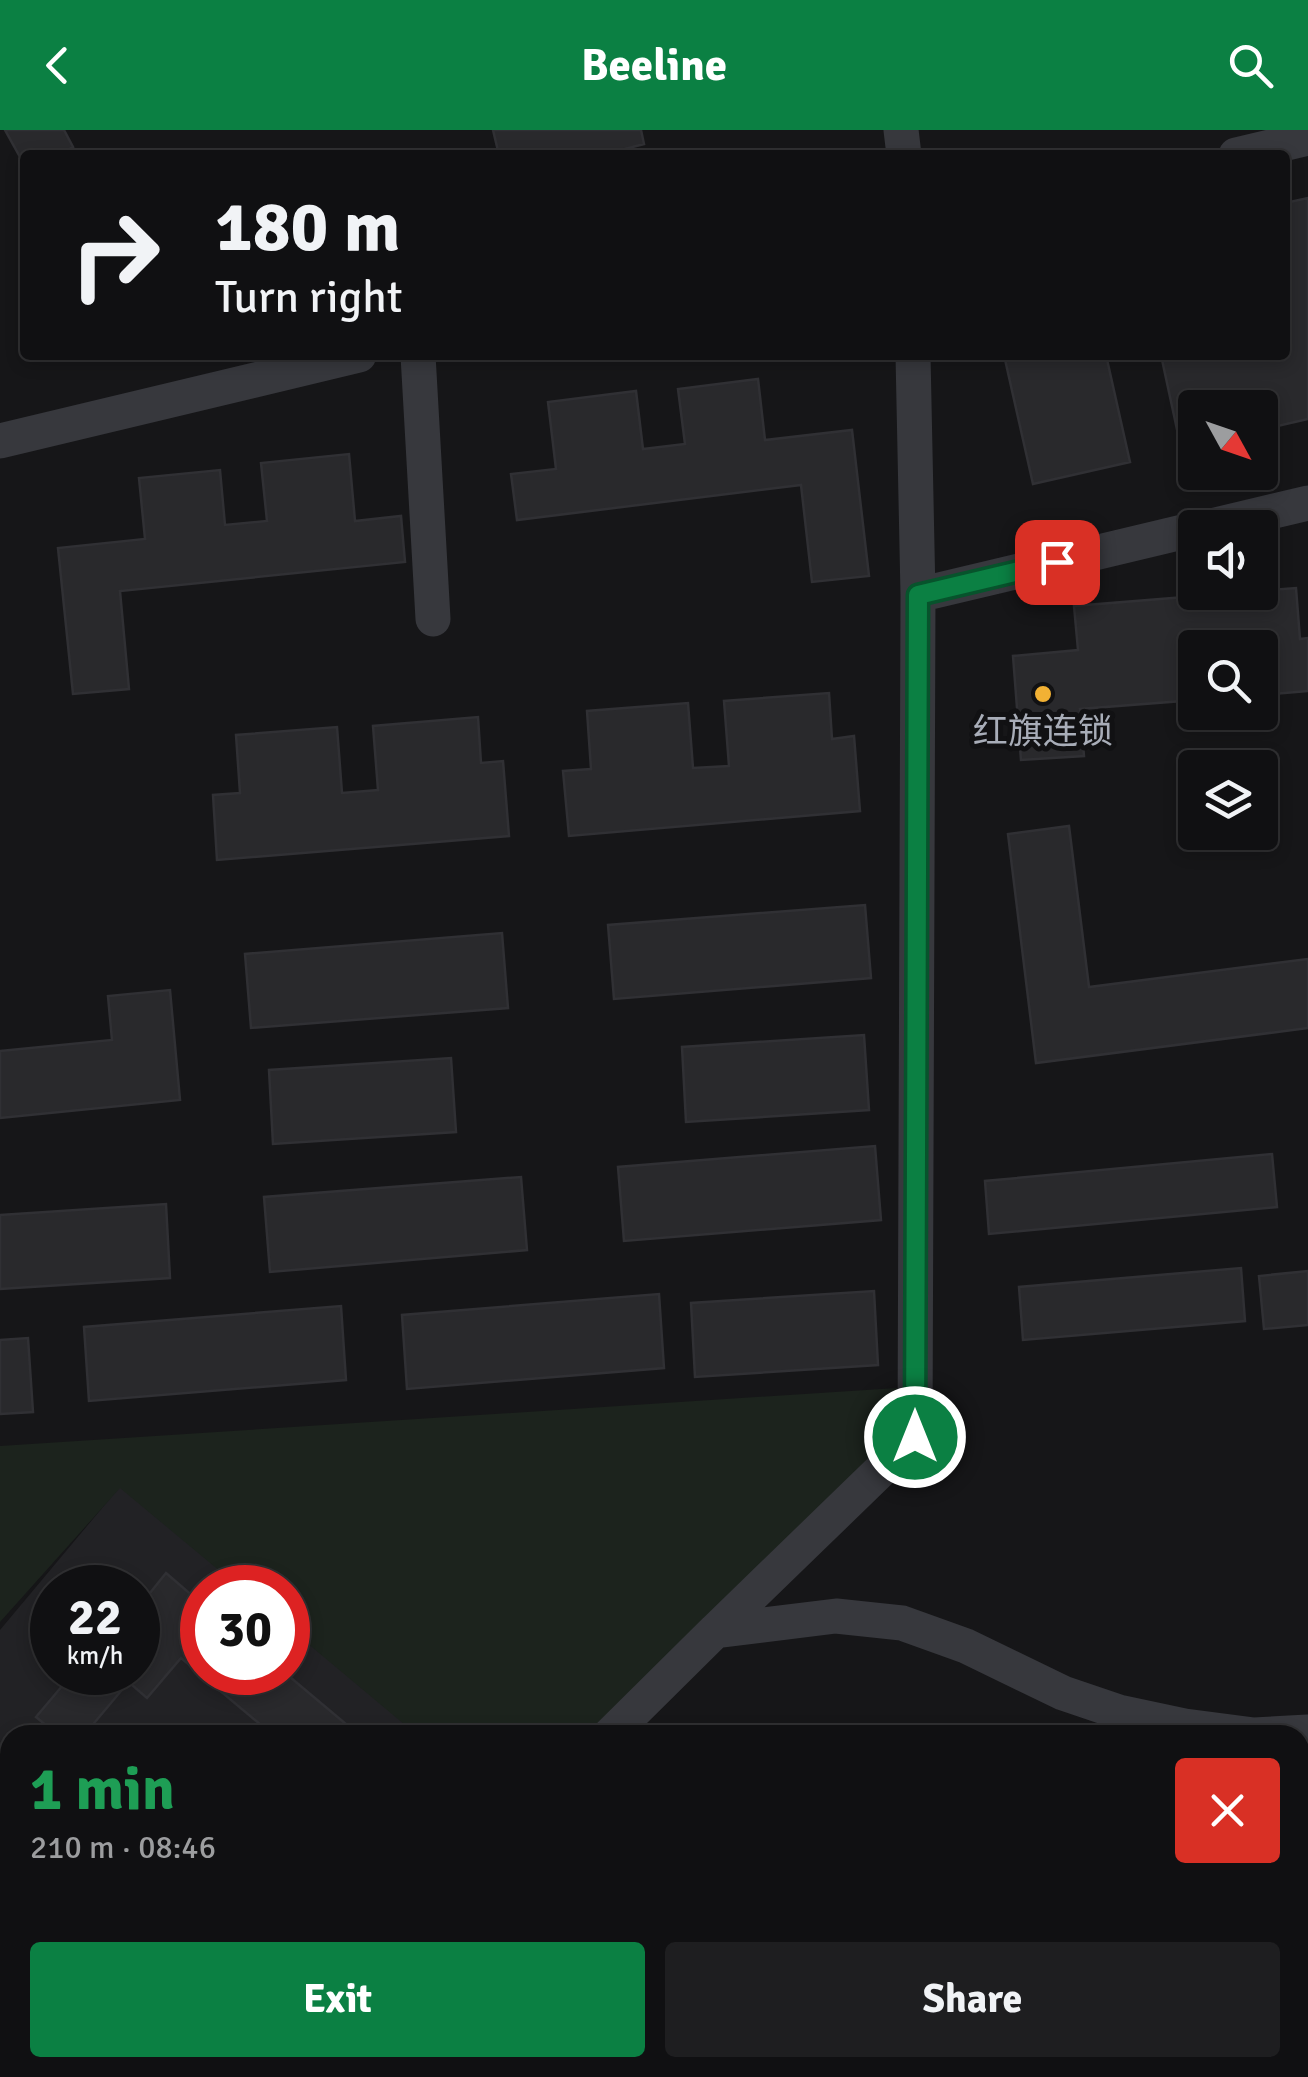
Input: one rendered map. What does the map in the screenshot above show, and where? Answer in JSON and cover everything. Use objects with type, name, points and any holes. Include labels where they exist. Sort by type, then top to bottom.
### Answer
[{"type":"street","points":[[1257,150],[1308,138]]},
{"type":"street","points":[[0,441],[339,360]]},
{"type":"street","points":[[418,360],[433,620]]},
{"type":"street","points":[[620,1725],[915,1437],[918,595],[913,360]]},
{"type":"street","points":[[1278,510],[1308,503]]},
{"type":"street","points":[[918,595],[1178,534]]},
{"type":"street","points":[[715,1631],[836,1616],[902,1623],[966,1646],[1063,1693],[1118,1712],[1179,1725]]},
{"type":"shaded area","points":[[897,1388],[897,1441],[604,1725],[405,1725],[310,1645],[310,1565],[213,1565],[120,1488],[51,1565],[30,1565],[30,1588],[0,1622],[0,1446]]},
{"type":"shaded area","points":[[123,1483],[221,1565],[180,1565],[180,1695],[310,1695],[310,1641],[410,1725],[0,1725],[0,1630],[30,1594],[30,1695],[160,1695],[160,1565],[54,1565]]},
{"type":"building","points":[[5,130],[64,130],[73,147],[20,150],[20,157]]},
{"type":"building","points":[[493,130],[641,130],[644,144],[621,150],[498,150]]},
{"type":"building","points":[[1308,198],[1308,419],[1278,426],[1278,390],[1178,390],[1178,434],[1162,360],[1290,360],[1290,202]]},
{"type":"building","points":[[1005,360],[1107,360],[1130,462],[1033,484]]},
{"type":"building","points":[[758,379],[765,440],[852,430],[869,576],[812,582],[801,485],[517,520],[511,474],[556,469],[548,402],[636,391],[643,449],[685,444],[678,389]]},
{"type":"building","points":[[349,454],[355,521],[401,516],[405,562],[120,591],[129,689],[73,694],[58,548],[145,539],[139,478],[220,470],[225,525],[267,521],[261,463]]},
{"type":"building","points":[[1296,588],[1300,639],[1308,638],[1308,691],[1278,694],[1278,630],[1178,630],[1178,701],[1080,709],[1084,756],[1021,760],[1013,656],[1078,650],[1074,606],[1178,598],[1178,610],[1278,610],[1278,589]]},
{"type":"building","points":[[829,693],[832,739],[854,736],[860,811],[569,836],[563,771],[591,769],[587,711],[688,703],[693,768],[729,766],[724,701]]},
{"type":"building","points":[[478,717],[481,763],[503,761],[509,836],[217,860],[213,795],[240,793],[236,735],[337,727],[342,793],[378,790],[373,726]]},
{"type":"building","points":[[1069,826],[1089,987],[1308,959],[1308,1028],[1036,1063],[1008,834]]},
{"type":"building","points":[[865,905],[871,978],[614,999],[608,925]]},
{"type":"building","points":[[502,933],[508,1008],[251,1028],[245,954]]},
{"type":"building","points":[[170,990],[180,1100],[0,1118],[0,1051],[112,1040],[108,996]]},
{"type":"building","points":[[864,1035],[869,1110],[686,1122],[682,1047]]},
{"type":"building","points":[[451,1058],[456,1132],[273,1144],[269,1070]]},
{"type":"building","points":[[875,1146],[881,1220],[624,1241],[618,1167]]},
{"type":"building","points":[[1272,1154],[1277,1207],[989,1234],[985,1181]]},
{"type":"building","points":[[521,1177],[527,1250],[270,1272],[264,1197]]},
{"type":"building","points":[[166,1204],[170,1278],[0,1289],[0,1215]]},
{"type":"building","points":[[1241,1268],[1245,1321],[1023,1340],[1019,1287]]},
{"type":"building","points":[[1308,1271],[1308,1325],[1264,1329],[1259,1276]]},
{"type":"building","points":[[874,1291],[878,1365],[695,1377],[691,1303]]},
{"type":"building","points":[[659,1294],[664,1368],[407,1389],[402,1315]]},
{"type":"building","points":[[341,1306],[346,1380],[89,1401],[84,1327]]},
{"type":"building","points":[[28,1338],[33,1412],[0,1414],[0,1340]]},
{"type":"building","points":[[166,1573],[180,1585],[180,1659],[160,1683],[160,1580]]},
{"type":"building","points":[[310,1694],[347,1725],[261,1725],[225,1695]]},
{"type":"building","points":[[55,1695],[118,1695],[92,1725],[46,1725],[36,1717]]},
{"type":"place","name":"红旗连锁","points":[[1043,694]]},
{"type":"route","points":[[915,1437],[918,595],[1057,562]]}]
